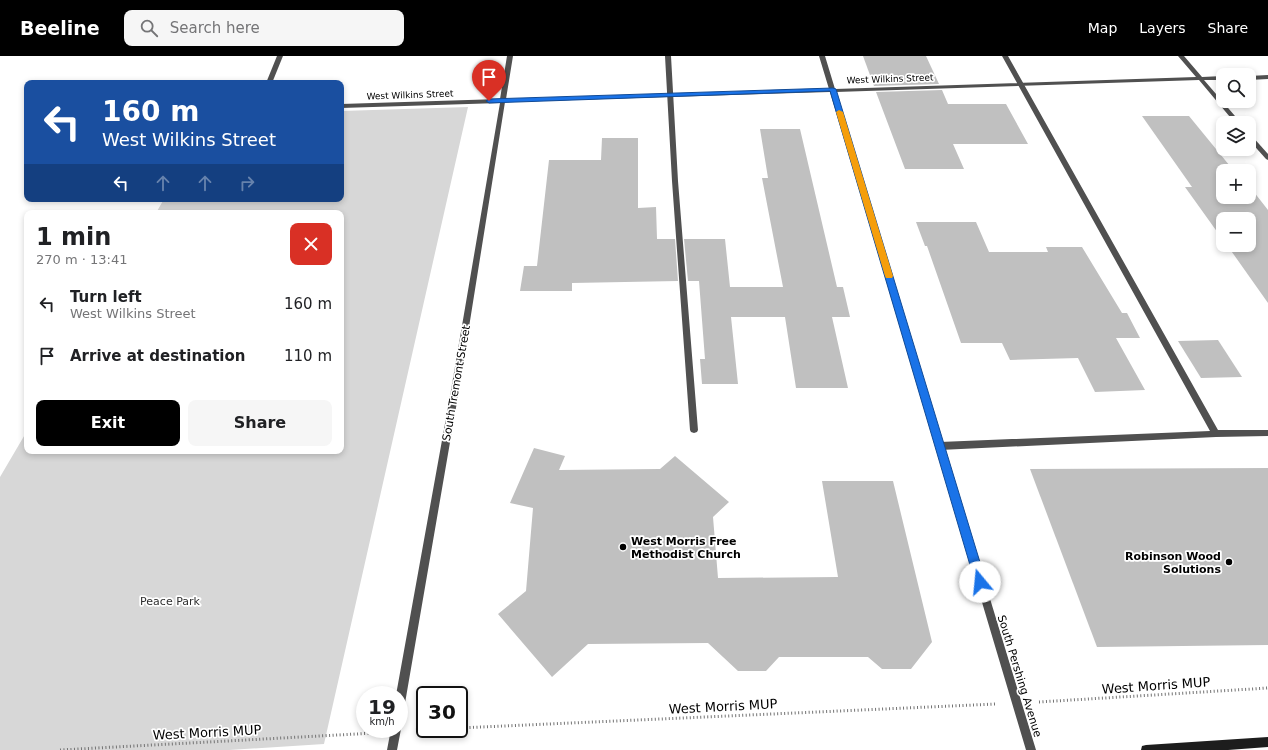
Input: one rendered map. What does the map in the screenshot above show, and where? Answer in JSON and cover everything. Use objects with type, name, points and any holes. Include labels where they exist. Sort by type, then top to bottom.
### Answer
[{"type":"main road","points":[[1146,750],[1268,742]]},
{"type":"street","points":[[270,80],[280,56]]},
{"type":"street","name":"South Tremont Street","points":[[403,686],[454,396],[510,56]]},
{"type":"street","points":[[668,56],[675,181],[694,430]]},
{"type":"street","name":"South Pershing Avenue","points":[[822,56],[1031,750]]},
{"type":"street","points":[[1005,56],[1216,434]]},
{"type":"street","points":[[1181,56],[1232,116]]},
{"type":"street","points":[[1256,78],[1268,77]]},
{"type":"street","name":"West Wilkins Street","points":[[344,106],[833,89],[1216,78]]},
{"type":"street","points":[[1256,144],[1268,158]]},
{"type":"street","points":[[940,446],[1268,433]]},
{"type":"street","points":[[392,750],[394,738]]},
{"type":"path","name":"West Morris MUP","points":[[1046,702],[1268,688]]},
{"type":"path","name":"West Morris MUP","points":[[468,728],[988,705]]},
{"type":"path","name":"West Morris MUP","points":[[60,750],[356,734]]},
{"type":"green space","name":"Peace Park","points":[[468,107],[324,744],[229,750],[0,750],[0,477],[24,436],[24,454],[344,454],[344,210],[158,210],[162,202],[344,202],[344,111]]},
{"type":"building","points":[[863,56],[926,56],[939,84],[874,86]]},
{"type":"building","points":[[942,90],[948,104],[1006,104],[1028,144],[953,144],[964,169],[905,169],[876,92]]},
{"type":"building","points":[[1142,116],[1189,116],[1216,149],[1216,156],[1222,156],[1228,164],[1216,164],[1216,204],[1256,204],[1256,195],[1268,210],[1268,303],[1232,252],[1256,252],[1256,212],[1216,212],[1216,230],[1185,187],[1192,187]]},
{"type":"building","points":[[760,129],[800,129],[837,287],[843,287],[850,317],[832,317],[848,388],[796,388],[785,317],[731,317],[738,384],[702,384],[700,359],[705,359],[699,281],[688,281],[684,239],[725,239],[730,287],[783,287],[762,178],[768,178]]},
{"type":"building","points":[[602,138],[638,138],[638,208],[656,207],[657,239],[675,239],[678,281],[572,283],[572,291],[520,291],[524,266],[537,266],[549,160],[601,160]]},
{"type":"building","points":[[916,222],[976,222],[989,252],[1048,252],[1046,247],[1082,247],[1122,313],[1127,313],[1140,338],[1116,338],[1145,390],[1095,392],[1078,358],[1010,360],[1002,343],[961,343],[927,246],[925,246]]},
{"type":"building","points":[[1218,340],[1242,377],[1201,378],[1178,341]]},
{"type":"building","name":"West Morris Free Methodist Church","points":[[534,448],[565,456],[559,470],[660,469],[675,456],[729,502],[713,517],[718,578],[838,577],[822,481],[893,481],[932,642],[911,669],[882,669],[868,657],[779,657],[766,671],[738,671],[708,643],[588,644],[552,677],[498,614],[526,591],[533,508],[510,503]]},
{"type":"building","points":[[1268,468],[1268,645],[1097,647],[1030,469]]},
{"type":"slow traffic","points":[[839,112],[889,276]]},
{"type":"place","name":"West Morris Free Methodist Church","points":[[623,547]]},
{"type":"place","name":"Robinson Wood Solutions","points":[[1229,562]]},
{"type":"route","points":[[489,101],[833,89],[980,582]]}]
